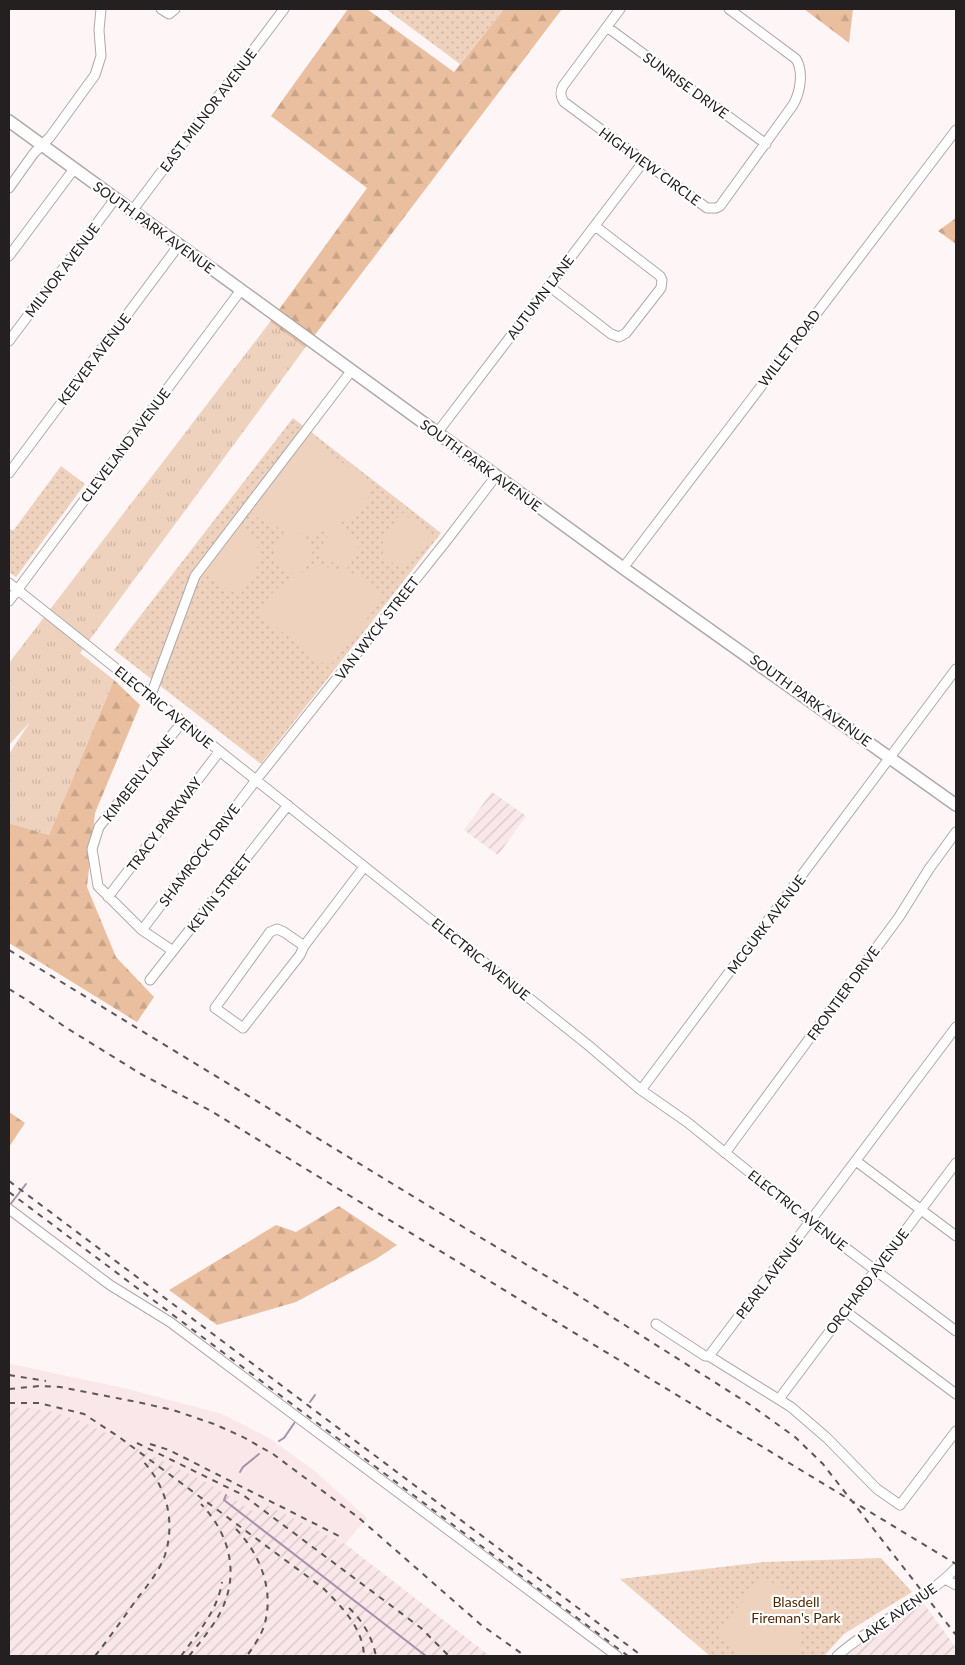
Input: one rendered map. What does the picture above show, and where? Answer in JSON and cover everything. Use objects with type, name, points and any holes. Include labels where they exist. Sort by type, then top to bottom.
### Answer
[{"type":"main road","name":"SOUTH PARK AVENUE","points":[[9,121],[623,568],[956,805]]},
{"type":"street","points":[[9,188],[34,154],[50,138],[95,75],[102,56],[99,30],[101,9]]},
{"type":"street","points":[[161,9],[169,14],[175,9]]},
{"type":"street","name":"EAST MILNOR AVENUE","points":[[132,212],[284,9]]},
{"type":"street","name":"HIGHVIEW CIRCLE","points":[[620,9],[562,86],[561,98],[706,208],[720,206],[797,99],[800,68],[796,59],[729,9]]},
{"type":"street","name":"SUNRISE DRIVE","points":[[607,27],[766,144]]},
{"type":"street","name":"WILLET ROAD","points":[[623,568],[956,130]]},
{"type":"street","name":"AUTUMN LANE","points":[[437,433],[644,161]]},
{"type":"street","points":[[9,256],[74,169]]},
{"type":"street","name":"MILNOR AVENUE","points":[[9,341],[115,199]]},
{"type":"street","points":[[549,286],[611,334],[619,337],[626,334],[661,288],[662,280],[660,276],[595,226]]},
{"type":"street","name":"KEEVER AVENUE","points":[[9,473],[180,245]]},
{"type":"street","name":"CLEVELAND AVENUE","points":[[9,601],[241,290]]},
{"type":"street","points":[[151,694],[195,576],[352,370]]},
{"type":"street","name":"VAN WYCK STREET","points":[[256,780],[496,476]]},
{"type":"street","name":"ELECTRIC AVENUE","points":[[9,582],[151,694],[219,752],[588,1045],[641,1090],[725,1152],[810,1221],[956,1331]]},
{"type":"street","name":"MCGURK AVENUE","points":[[641,1090],[956,669]]},
{"type":"street","name":"KIMBERLY LANE","points":[[173,951],[142,930],[98,886],[92,849],[99,827],[183,721]]},
{"type":"street","name":"TRACY PARKWAY","points":[[108,897],[219,752]]},
{"type":"street","name":"SHAMROCK DRIVE","points":[[142,930],[256,780]]},
{"type":"street","name":"KEVIN STREET","points":[[150,980],[288,805]]},
{"type":"street","name":"FRONTIER DRIVE","points":[[725,1152],[899,917],[929,869],[956,832]]},
{"type":"street","points":[[304,946],[277,929],[270,932],[215,1008],[243,1028],[300,955],[304,946],[364,867]]},
{"type":"street","name":"PEARL AVENUE","points":[[709,1356],[956,1027]]},
{"type":"street","points":[[856,1160],[956,1236]]},
{"type":"street","name":"ORCHARD AVENUE","points":[[779,1399],[956,1163]]},
{"type":"street","points":[[9,1209],[110,1284],[170,1322],[617,1656]]},
{"type":"street","points":[[845,1311],[956,1394]]},
{"type":"street","points":[[656,1324],[705,1356],[709,1356],[779,1399],[812,1424],[877,1489],[900,1505],[956,1430]]},
{"type":"street","name":"LAKE AVENUE","points":[[837,1656],[861,1637],[914,1603],[946,1579],[956,1568]]},
{"type":"street","points":[[946,1579],[956,1585]]},
{"type":"shaded area","points":[[492,792],[526,816],[498,855],[464,830]]},
{"type":"shaded area","points":[[9,1365],[128,1389],[222,1414],[269,1438],[316,1472],[367,1518],[345,1544],[267,1505],[253,1511],[206,1482],[165,1462],[21,1407],[9,1410]]},
{"type":"shaded area","points":[[21,1407],[54,1412],[83,1422],[206,1482],[253,1511],[267,1505],[345,1544],[490,1656],[9,1656],[9,1410]]},
{"type":"shaded area","points":[[922,1601],[956,1648],[956,1656],[839,1656]]},
{"type":"green space","points":[[348,9],[367,9],[454,72],[504,9],[562,9],[305,348],[270,322],[367,188],[271,116]]},
{"type":"green space","points":[[386,9],[504,9],[460,64]]},
{"type":"green space","points":[[804,9],[853,9],[849,43]]},
{"type":"green space","points":[[956,218],[956,244],[938,231]]},
{"type":"green space","points":[[270,322],[305,348],[80,653],[114,680],[49,835],[9,823],[9,754],[30,722],[9,745],[9,663]]},
{"type":"green space","points":[[293,418],[441,533],[261,764],[114,650]]},
{"type":"green space","points":[[306,434],[373,487],[369,497],[352,517],[337,525],[357,539],[359,552],[346,570],[372,583],[384,596],[333,663],[324,664],[256,612],[275,590],[295,575],[278,562],[276,556],[277,545],[285,531],[256,517],[244,504],[297,435]],"holes":[[[336,526],[320,547],[320,554],[344,570],[319,566],[297,574],[312,556],[313,547],[297,533],[314,535]]]},
{"type":"green space","points":[[61,466],[85,484],[16,577],[9,572],[9,528],[13,531]]},
{"type":"green space","points":[[402,512],[427,534],[429,539],[404,571],[383,556],[383,537]]},
{"type":"green space","points":[[230,520],[252,539],[257,545],[259,552],[255,572],[239,596],[204,573],[202,560]]},
{"type":"green space","points":[[114,680],[140,705],[95,813],[87,887],[116,957],[154,997],[137,1022],[9,943],[9,823],[49,835]]},
{"type":"green space","points":[[9,1112],[25,1123],[9,1147]]},
{"type":"green space","points":[[339,1206],[397,1245],[376,1259],[296,1302],[217,1325],[169,1290],[276,1225],[296,1232]]},
{"type":"green space","name":"Blasdell Fireman's Park","points":[[881,1558],[912,1592],[844,1634],[824,1656],[710,1656],[620,1579],[764,1562]]},
{"type":"green space","points":[[764,1577],[787,1593],[793,1599],[799,1611],[802,1628],[800,1644],[795,1656],[739,1656],[720,1638],[719,1629]]},
{"type":"waterway","points":[[9,1206],[26,1184]]},
{"type":"waterway","points":[[310,1402],[315,1395]]},
{"type":"waterway","points":[[279,1441],[284,1438],[295,1422]]},
{"type":"waterway","points":[[240,1472],[243,1467],[259,1454]]},
{"type":"waterway","points":[[226,1495],[224,1500],[426,1656]]},
{"type":"railway","points":[[9,950],[568,1289],[749,1404],[795,1437],[823,1464],[956,1635]]},
{"type":"railway","points":[[9,989],[65,1027],[141,1074],[211,1111],[956,1564]]},
{"type":"railway","points":[[9,1181],[642,1656]]},
{"type":"railway","points":[[9,1192],[628,1656]]},
{"type":"railway","points":[[9,1375],[46,1381]]},
{"type":"railway","points":[[9,1389],[40,1386],[60,1387],[137,1402],[173,1410],[214,1424],[243,1437],[273,1454],[359,1518],[480,1624],[525,1656]]},
{"type":"railway","points":[[9,1403],[39,1403],[84,1414],[119,1437],[323,1588],[344,1610],[356,1627],[363,1646],[364,1656]]},
{"type":"railway","points":[[137,1443],[243,1495],[421,1628],[449,1656]]},
{"type":"railway","points":[[150,1444],[169,1450],[343,1538]]},
{"type":"railway","points":[[95,1656],[156,1573],[165,1555],[169,1529],[167,1504],[157,1480],[141,1459]]},
{"type":"railway","points":[[189,1656],[219,1615],[227,1595],[230,1580],[230,1566],[224,1540],[218,1527],[201,1504]]},
{"type":"railway","points":[[236,1529],[245,1539],[258,1561],[263,1574],[268,1600],[263,1630],[247,1656]]},
{"type":"railway","points":[[181,1656],[211,1612],[220,1592],[222,1582]]},
{"type":"railway","points":[[349,1608],[359,1618],[366,1630],[376,1656]]}]
